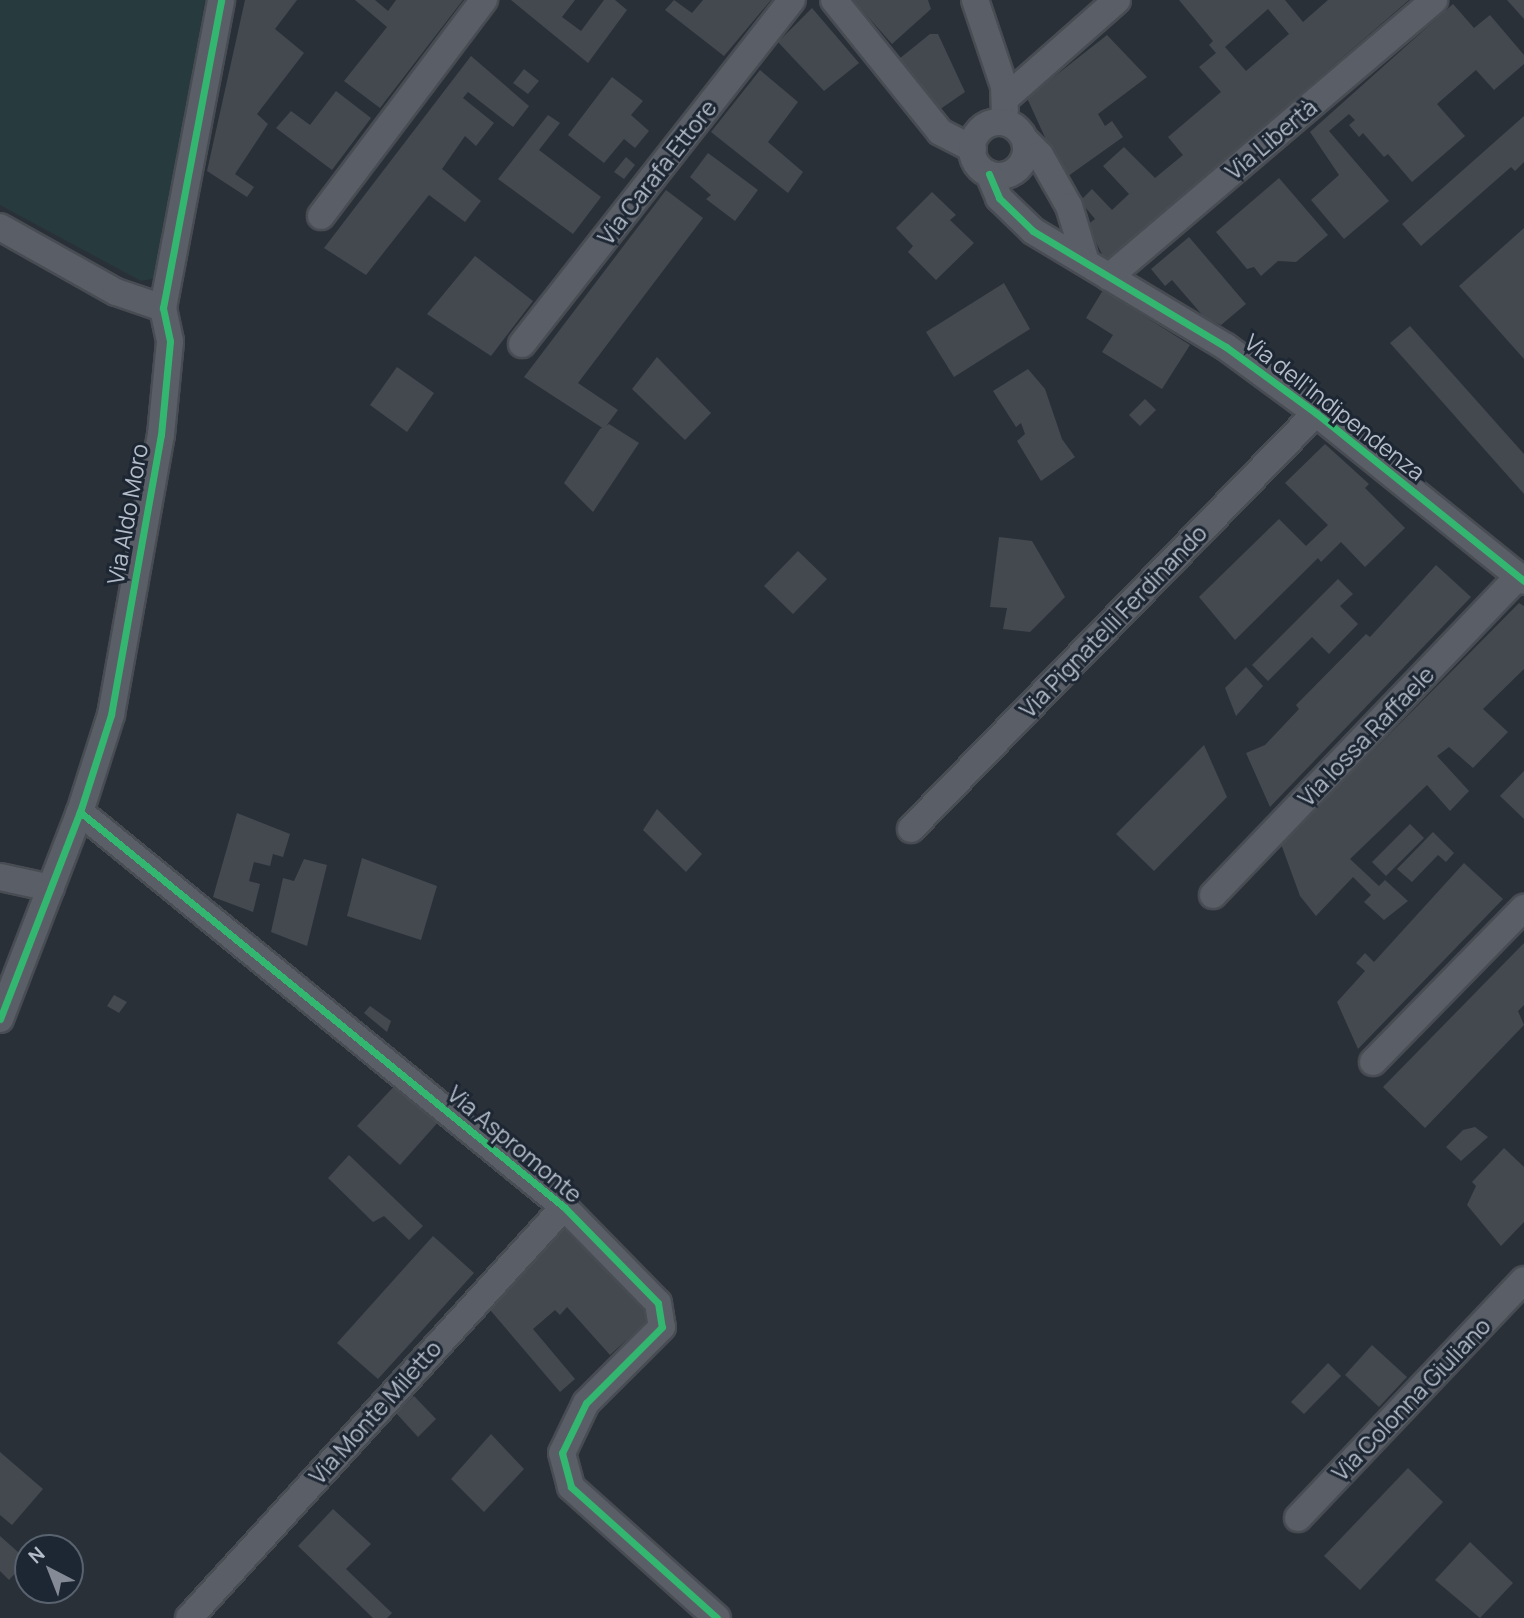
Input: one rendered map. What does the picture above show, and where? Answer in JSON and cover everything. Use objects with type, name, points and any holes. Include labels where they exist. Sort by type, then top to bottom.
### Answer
[{"type":"street","name":"Via Aldo Moro","points":[[0,1019],[80,812],[111,715],[161,435],[170,341],[163,308],[221,0]]},
{"type":"street","points":[[321,216],[484,0]]},
{"type":"street","name":"Via Carafa Ettore","points":[[522,344],[792,0]]},
{"type":"street","points":[[834,0],[940,132],[973,149],[982,129],[1117,0]]},
{"type":"street","points":[[975,0],[1004,110],[1024,140],[1040,155],[1069,206],[1086,259]]},
{"type":"street","name":"Via Libertà","points":[[1108,277],[1434,0]]},
{"type":"street","points":[[989,174],[1015,171],[1025,157],[1024,140]]},
{"type":"street","name":"Via dell'Indipendenza","points":[[973,149],[975,162],[989,174],[999,198],[1023,222],[1059,250],[1086,259],[1108,277],[1226,347],[1316,413],[1521,579]]},
{"type":"street","points":[[0,227],[116,292],[163,308]]},
{"type":"street","name":"Via Pignatelli Ferdinando","points":[[911,829],[1316,413]]},
{"type":"street","name":"Via Iossa Raffaele","points":[[1213,895],[1521,579]]},
{"type":"street","name":"Via Aspromonte","points":[[80,812],[564,1208],[658,1303],[662,1327],[586,1402],[562,1453],[571,1486],[717,1618]]},
{"type":"street","points":[[0,877],[51,888]]},
{"type":"street","points":[[1373,1062],[1524,908]]},
{"type":"street","name":"Via Monte Miletto","points":[[189,1618],[564,1208]]},
{"type":"street","name":"Via Colonna Giuliano","points":[[1297,1518],[1519,1291]]},
{"type":"green space","points":[[0,0],[205,0],[157,278],[141,281],[0,205]]},
{"type":"building","points":[[245,0],[297,0],[275,29],[304,53],[257,114],[268,124],[235,174],[254,187],[247,197],[207,171]]},
{"type":"building","points":[[355,0],[375,0],[388,11],[396,0],[463,0],[380,108],[344,81],[387,27]]},
{"type":"building","points":[[511,0],[575,0],[562,17],[581,31],[604,0],[615,0],[627,10],[588,63]]},
{"type":"building","points":[[674,0],[692,13],[703,0],[771,0],[724,56],[665,10]]},
{"type":"building","points":[[853,0],[928,0],[931,9],[892,44]]},
{"type":"building","points":[[1179,0],[1285,0],[1303,22],[1328,0],[1409,0],[1106,262],[1087,225],[1095,219],[1080,201],[1092,189],[1112,210],[1129,194],[1103,166],[1124,147],[1155,178],[1183,155],[1168,137],[1221,92],[1199,67],[1216,53],[1209,45],[1213,41]],"holes":[[[1268,9],[1289,34],[1246,71],[1225,47]]]},
{"type":"building","points":[[1507,0],[1524,0],[1524,19]]},
{"type":"building","points":[[1453,4],[1474,28],[1490,15],[1524,55],[1524,64],[1494,90],[1476,70],[1437,104],[1465,136],[1412,182],[1388,154],[1384,157],[1363,133],[1359,137],[1349,125],[1355,120],[1349,114],[1329,131],[1389,201],[1344,239],[1311,200],[1339,175],[1310,132]]},
{"type":"building","points":[[812,8],[859,63],[824,91],[778,42]]},
{"type":"building","points":[[930,34],[938,34],[965,92],[939,110],[899,59]]},
{"type":"building","points":[[1107,35],[1147,77],[1098,114],[1105,126],[1112,121],[1123,137],[1064,179],[1027,98]]},
{"type":"building","points":[[471,56],[529,106],[513,127],[468,92],[463,98],[494,123],[476,146],[465,136],[442,169],[481,201],[465,222],[429,195],[366,275],[324,248]]},
{"type":"building","points":[[524,69],[539,81],[528,94],[513,83]]},
{"type":"building","points":[[760,70],[798,102],[768,142],[803,172],[788,193],[711,132]]},
{"type":"building","points":[[612,77],[643,101],[631,115],[649,131],[635,148],[624,139],[604,163],[568,135]]},
{"type":"building","points":[[336,91],[371,118],[332,170],[276,128],[291,111],[310,125]]},
{"type":"building","points":[[548,115],[560,123],[539,150],[601,197],[573,234],[498,179]]},
{"type":"building","points":[[1524,116],[1524,162],[1515,171],[1511,167],[1421,246],[1402,224]]},
{"type":"building","points":[[708,153],[758,190],[735,221],[706,199],[711,195],[690,177]]},
{"type":"building","points":[[626,157],[635,165],[624,179],[614,172]]},
{"type":"building","points":[[1279,178],[1328,235],[1296,262],[1278,261],[1261,276],[1254,267],[1247,269],[1216,232]]},
{"type":"building","points":[[666,190],[703,218],[578,383],[618,410],[604,429],[524,377]]},
{"type":"building","points":[[932,192],[956,215],[950,220],[974,243],[936,280],[908,252],[913,246],[896,228]]},
{"type":"building","points":[[1524,228],[1524,359],[1459,286]]},
{"type":"building","points":[[1189,237],[1246,304],[1221,325],[1204,317],[1172,280],[1165,286],[1151,269]]},
{"type":"building","points":[[475,256],[533,301],[491,356],[427,314]]},
{"type":"building","points":[[1004,283],[1030,329],[954,377],[926,332]]},
{"type":"building","points":[[1103,290],[1190,345],[1162,389],[1102,352],[1113,335],[1086,318]]},
{"type":"building","points":[[1410,326],[1524,454],[1524,494],[1390,343]]},
{"type":"building","points":[[657,357],[711,413],[685,440],[632,389]]},
{"type":"building","points":[[397,367],[434,393],[407,432],[370,405]]},
{"type":"building","points":[[1028,369],[1045,389],[1062,439],[1075,457],[1041,481],[1017,441],[1025,434],[1021,423],[1016,427],[993,391]]},
{"type":"building","points":[[1145,399],[1156,410],[1140,426],[1129,415]]},
{"type":"building","points":[[609,424],[639,443],[593,512],[564,483],[600,429]]},
{"type":"building","points":[[1325,444],[1369,484],[1365,488],[1405,528],[1365,567],[1341,542],[1321,562],[1318,558],[1235,640],[1199,597],[1279,519],[1306,546],[1328,525],[1285,483]]},
{"type":"building","points":[[999,537],[1032,541],[1065,597],[1030,632],[1003,629],[1007,608],[990,607]]},
{"type":"building","points":[[798,551],[827,579],[793,614],[764,586]]},
{"type":"building","points":[[1436,565],[1471,597],[1270,807],[1246,753],[1265,745],[1299,709],[1296,705],[1366,634],[1370,637]]},
{"type":"building","points":[[1338,579],[1353,594],[1340,606],[1358,624],[1329,654],[1312,637],[1268,681],[1252,665]]},
{"type":"building","points":[[1519,603],[1524,606],[1524,669],[1483,709],[1508,732],[1473,768],[1449,747],[1437,756],[1469,791],[1450,811],[1427,785],[1350,859],[1379,886],[1385,880],[1408,901],[1384,920],[1364,902],[1371,895],[1353,877],[1316,916],[1300,896],[1281,844]]},
{"type":"building","points":[[1246,667],[1263,686],[1236,716],[1225,688]]},
{"type":"building","points":[[1204,745],[1227,797],[1154,871],[1116,834]]},
{"type":"building","points":[[1524,771],[1524,819],[1500,796]]},
{"type":"building","points":[[657,809],[702,854],[686,872],[643,830]]},
{"type":"building","points":[[237,813],[290,834],[283,857],[273,854],[270,866],[254,862],[249,881],[260,884],[253,912],[213,897]]},
{"type":"building","points":[[1410,824],[1424,838],[1386,876],[1372,862]]},
{"type":"building","points":[[1433,832],[1454,853],[1446,862],[1438,855],[1412,882],[1397,869]]},
{"type":"building","points":[[362,858],[437,886],[421,940],[347,916]]},
{"type":"building","points":[[304,859],[327,865],[307,946],[271,932],[283,878],[294,881]]},
{"type":"building","points":[[1464,863],[1503,899],[1358,1049],[1337,1002],[1365,971],[1356,963],[1365,953],[1374,962]]},
{"type":"building","points":[[1524,943],[1524,1005],[1518,1011],[1524,1025],[1425,1128],[1383,1087]]},
{"type":"building","points":[[114,995],[127,1002],[119,1013],[107,1006]]},
{"type":"building","points":[[370,1006],[391,1021],[387,1032],[364,1013]]},
{"type":"building","points":[[398,1082],[440,1120],[400,1165],[357,1126]]},
{"type":"building","points":[[1475,1127],[1488,1137],[1461,1161],[1446,1147],[1463,1130]]},
{"type":"building","points":[[1504,1148],[1524,1167],[1524,1222],[1501,1246],[1467,1205],[1476,1186],[1472,1182]]},
{"type":"building","points":[[349,1155],[423,1226],[409,1240],[384,1216],[373,1222],[328,1178]]},
{"type":"building","points":[[570,1222],[654,1315],[610,1355],[567,1307],[560,1315],[555,1310],[533,1329],[575,1379],[560,1392],[485,1304]]},
{"type":"building","points":[[433,1236],[474,1273],[378,1379],[337,1343]]},
{"type":"building","points":[[1372,1345],[1407,1377],[1379,1407],[1345,1375]]},
{"type":"building","points":[[1328,1363],[1341,1376],[1304,1414],[1291,1402]]},
{"type":"building","points":[[414,1396],[436,1419],[418,1437],[396,1413]]},
{"type":"building","points":[[491,1434],[524,1469],[484,1512],[451,1479]]},
{"type":"building","points":[[0,1452],[43,1489],[12,1525],[0,1515]]},
{"type":"building","points":[[1408,1468],[1443,1502],[1360,1590],[1324,1556]]},
{"type":"building","points":[[333,1509],[371,1544],[346,1569],[392,1613],[387,1618],[373,1618],[298,1546]]},
{"type":"building","points":[[0,1536],[14,1548],[14,1574],[9,1580],[0,1571]]},
{"type":"building","points":[[1470,1542],[1513,1583],[1480,1618],[1435,1580]]},
{"type":"cycle path","points":[[0,1019],[80,812],[111,715],[161,435],[170,341],[163,308],[221,0]]},
{"type":"cycle path","points":[[989,174],[999,198],[1033,231],[1226,347],[1316,413],[1524,581]]},
{"type":"cycle path","points":[[80,812],[564,1207],[658,1303],[662,1327],[586,1403],[562,1453],[571,1487],[717,1618]]}]
